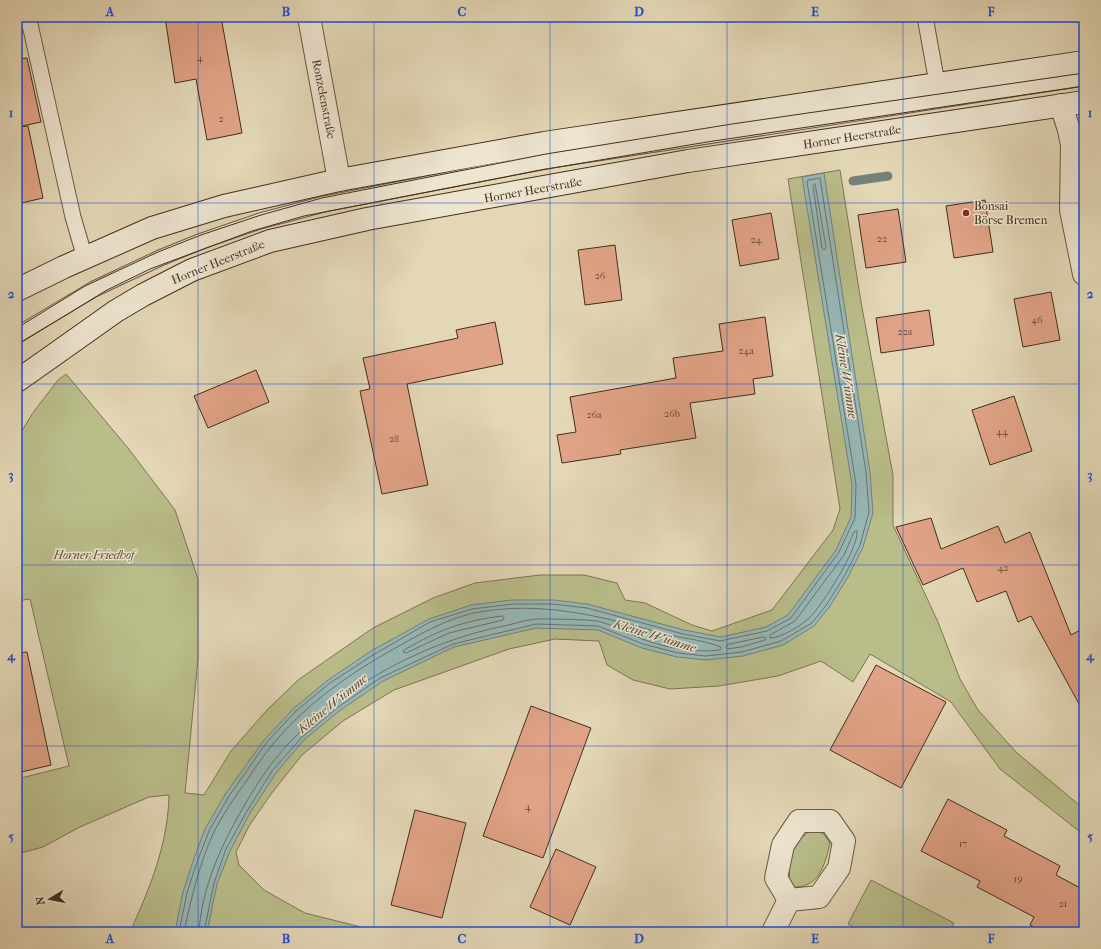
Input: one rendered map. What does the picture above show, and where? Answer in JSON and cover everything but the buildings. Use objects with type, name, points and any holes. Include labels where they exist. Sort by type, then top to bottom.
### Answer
[{"type":"main road","name":"Ronzelenstraße","points":[[309,17],[340,180]]},
{"type":"main road","points":[[17,290],[152,228],[224,206],[340,180],[544,143],[1084,62]]},
{"type":"main road","name":"Horner Heerstraße","points":[[17,381],[116,311],[143,294],[192,270],[270,242],[367,219],[688,161],[1084,102]]},
{"type":"main road","points":[[1061,105],[1072,145],[1071,210],[1084,274]]},
{"type":"main road","points":[[773,932],[789,900]]},
{"type":"lane","points":[[925,17],[937,83]]},
{"type":"lane","points":[[20,22],[29,20],[73,217],[84,258]]},
{"type":"lane","points":[[17,336],[94,289],[160,258],[202,241],[260,221],[324,204],[553,160],[1084,78]]},
{"type":"green space","name":"Horner Friedhof","points":[[840,170],[861,302],[893,475],[893,525],[938,622],[960,679],[978,710],[1017,753],[1084,809],[1084,835],[1000,769],[951,702],[870,654],[853,682],[821,661],[778,676],[719,686],[670,689],[633,680],[607,665],[599,641],[555,639],[509,649],[394,690],[343,721],[302,755],[271,794],[249,826],[236,852],[239,865],[264,890],[305,913],[381,932],[130,932],[157,865],[165,831],[169,795],[149,797],[80,827],[43,847],[17,854],[17,779],[69,766],[30,599],[17,601],[17,439],[32,414],[58,380],[66,374],[128,448],[175,510],[198,579],[198,659],[185,793],[204,795],[231,751],[267,710],[298,680],[373,628],[433,598],[475,583],[540,575],[584,575],[617,583],[625,600],[645,603],[692,625],[712,631],[772,610],[833,530],[840,509],[788,179]]},
{"type":"green space","points":[[810,831],[823,833],[830,843],[826,859],[819,874],[814,880],[801,887],[791,887],[790,865],[794,848],[797,841]]},
{"type":"green space","points":[[871,880],[954,923],[949,932],[863,932],[848,924]]},
{"type":"water","name":"Kleine Wümme","points":[[824,173],[870,472],[873,513],[863,547],[848,577],[830,606],[814,626],[783,645],[743,656],[706,660],[677,657],[642,648],[598,630],[536,628],[454,647],[383,681],[339,711],[304,740],[276,773],[250,813],[230,851],[217,884],[207,932],[175,932],[183,892],[205,829],[226,793],[264,740],[294,708],[328,680],[371,651],[429,619],[471,605],[512,600],[554,600],[587,604],[684,630],[721,637],[766,627],[788,615],[836,550],[851,517],[852,485],[802,177]]},
{"type":"waterway","points":[[853,181],[888,176]]},
{"type":"tram line","points":[[17,328],[85,286],[158,252],[201,235],[261,215],[322,198],[546,154],[732,124],[1084,73]]},
{"type":"tram line","points":[[17,345],[107,290],[150,269],[252,231],[304,216],[547,169],[707,142],[1084,86]]},
{"type":"place","name":"Bonsai Börse Bremen","points":[[966,213]]}]
